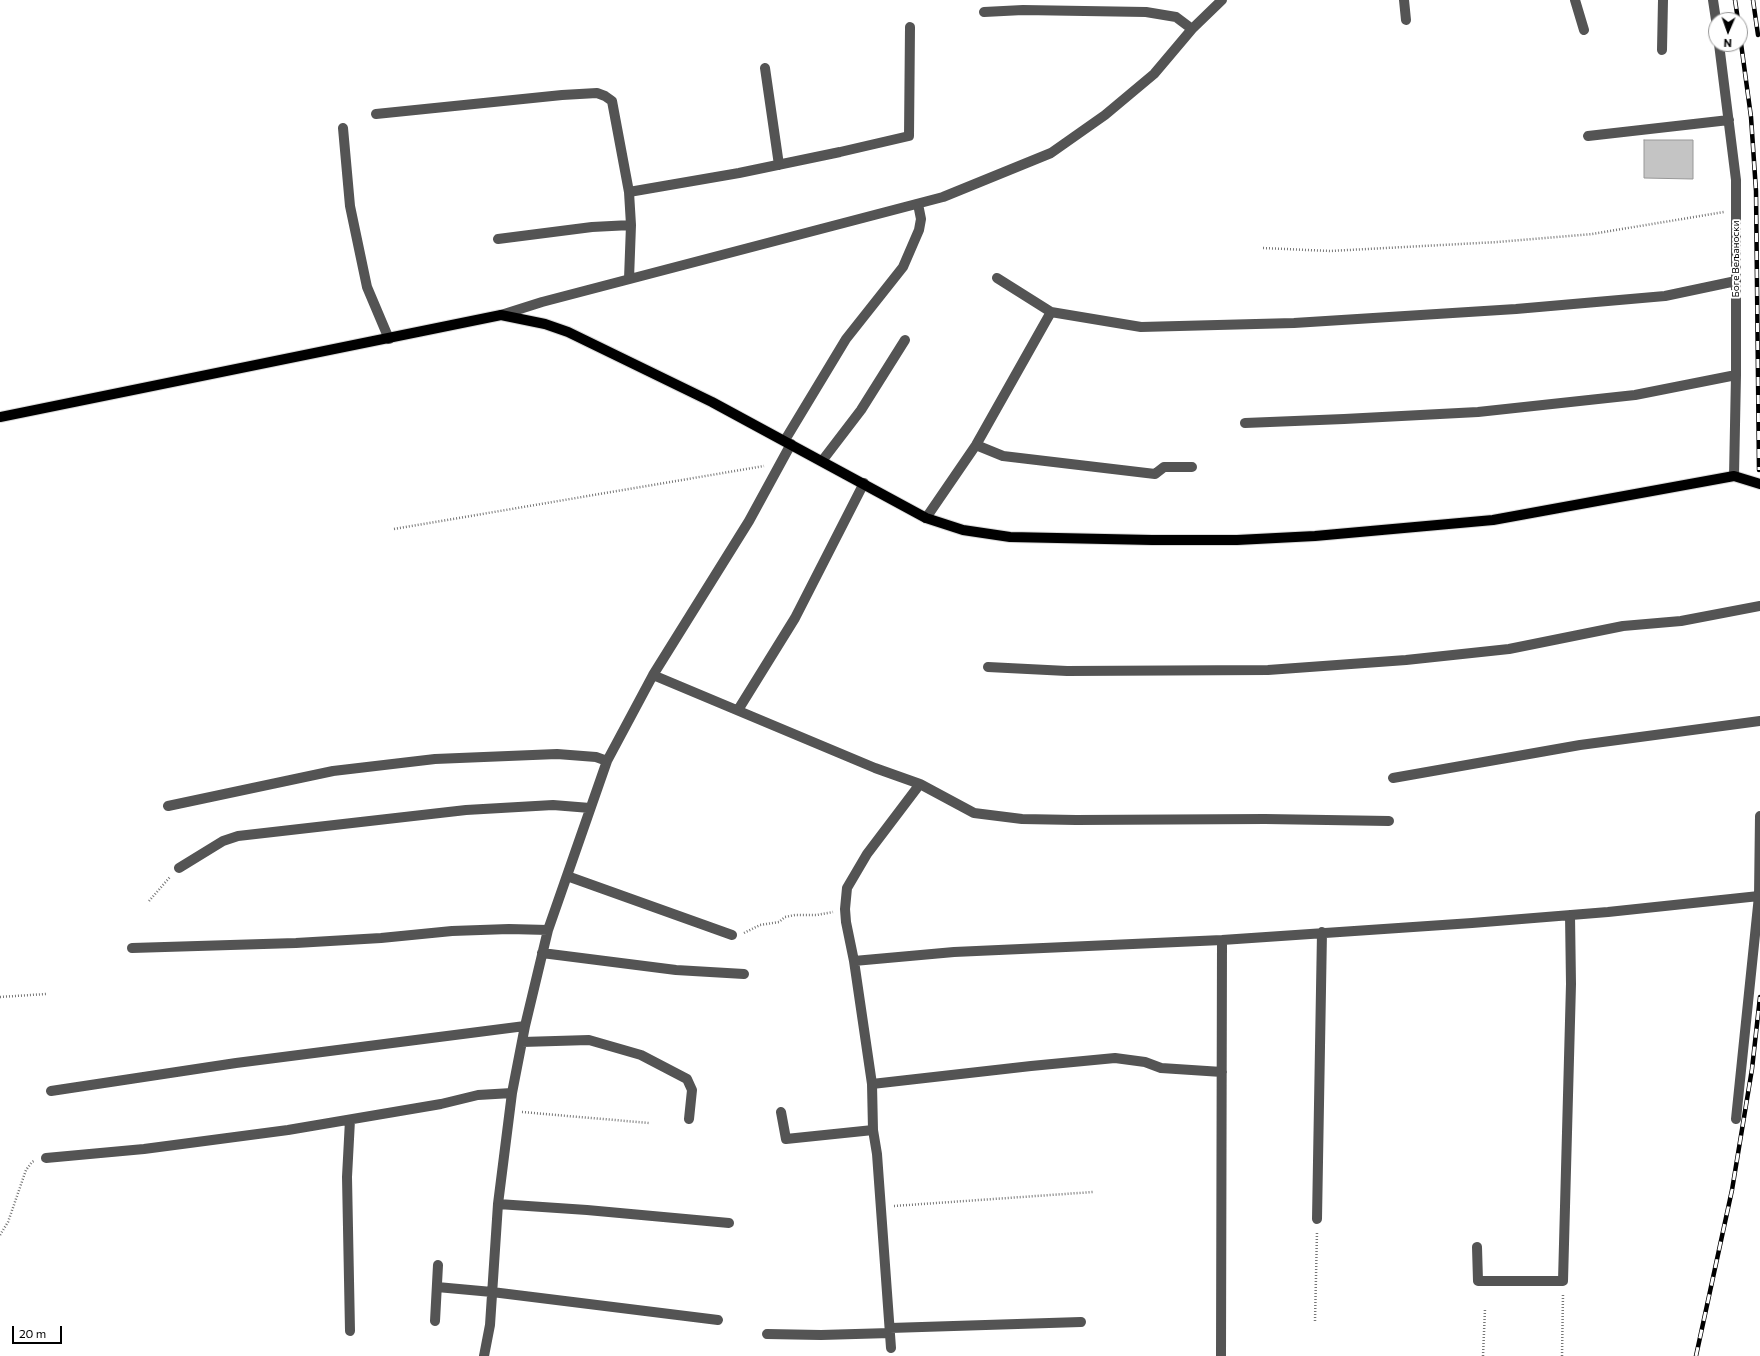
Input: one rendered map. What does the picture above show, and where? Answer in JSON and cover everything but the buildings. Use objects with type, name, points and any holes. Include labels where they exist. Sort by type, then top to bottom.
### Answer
[{"type":"main road","points":[[0,417],[501,315],[545,324],[568,332],[712,402],[864,483],[926,518],[963,530],[1010,537],[1237,540],[1315,536],[1493,520],[1734,476],[1760,484]]},
{"type":"street","points":[[501,315],[542,302],[943,197],[1051,153],[1105,115],[1154,74],[1192,29],[1222,0]]},
{"type":"street","points":[[1404,0],[1406,20]]},
{"type":"street","points":[[1575,0],[1584,30]]},
{"type":"street","points":[[1662,50],[1663,0]]},
{"type":"street","points":[[1714,0],[1715,12]]},
{"type":"street","points":[[984,12],[1023,10],[1146,12],[1176,17],[1192,29]]},
{"type":"street","points":[[629,192],[779,165],[909,136],[910,27]]},
{"type":"street","name":"Боге Вељаноски","points":[[1720,52],[1736,180],[1736,375],[1734,476]]},
{"type":"street","points":[[766,68],[779,165]]},
{"type":"street","points":[[376,114],[597,93],[605,96],[612,101],[629,192],[631,225],[629,279]]},
{"type":"street","points":[[1588,136],[1729,120]]},
{"type":"street","points":[[342,128],[350,206],[367,287],[389,339]]},
{"type":"street","points":[[484,1356],[490,1325],[498,1204],[512,1093],[525,1026],[548,930],[607,761],[653,675],[749,521],[788,442],[846,339],[903,266],[919,230],[921,219],[918,204]]},
{"type":"street","points":[[498,239],[592,226],[631,225]]},
{"type":"street","points":[[997,278],[1051,312],[1141,327],[1294,323],[1508,310],[1665,296],[1736,281]]},
{"type":"street","points":[[926,518],[976,445],[1051,312]]},
{"type":"street","points":[[822,461],[861,410],[905,340]]},
{"type":"street","points":[[1245,423],[1478,412],[1635,395],[1736,375]]},
{"type":"street","points":[[976,445],[1003,456],[1155,474],[1164,467],[1192,467]]},
{"type":"street","points":[[738,710],[794,618],[864,483]]},
{"type":"street","points":[[988,667],[1067,671],[1268,670],[1406,660],[1509,648],[1623,626],[1681,621],[1760,606]]},
{"type":"street","points":[[653,675],[875,768],[920,784],[974,813],[1022,819],[1265,819],[1389,821]]},
{"type":"street","points":[[1393,778],[1580,745],[1760,721]]},
{"type":"street","points":[[168,806],[333,772],[435,759],[557,754],[596,757],[607,761]]},
{"type":"street","points":[[891,1348],[877,1154],[873,1130],[872,1084],[845,908],[847,888],[867,854],[920,784]]},
{"type":"street","points":[[179,868],[223,841],[238,836],[466,810],[553,805],[590,808]]},
{"type":"street","points":[[1736,1119],[1759,896],[1760,816]]},
{"type":"street","points":[[567,876],[732,935]]},
{"type":"street","points":[[854,961],[954,952],[1222,940],[1570,915],[1759,896]]},
{"type":"street","points":[[1477,1247],[1478,1281],[1563,1281],[1571,984],[1570,915]]},
{"type":"street","points":[[132,948],[296,943],[381,938],[452,931],[509,929],[548,930]]},
{"type":"street","points":[[1317,1219],[1322,932]]},
{"type":"street","points":[[1221,1356],[1222,940]]},
{"type":"street","points":[[542,953],[676,970],[744,974]]},
{"type":"street","points":[[52,1091],[236,1063],[525,1026]]},
{"type":"street","points":[[522,1042],[589,1040],[641,1055],[686,1079],[692,1090],[689,1119]]},
{"type":"street","points":[[872,1084],[1115,1058],[1145,1062],[1161,1068],[1222,1072]]},
{"type":"street","points":[[46,1158],[144,1149],[288,1130],[441,1104],[478,1095],[512,1093]]},
{"type":"street","points":[[782,1112],[786,1139],[873,1130]]},
{"type":"street","points":[[350,1120],[347,1177],[350,1331]]},
{"type":"street","points":[[498,1204],[586,1210],[729,1223]]},
{"type":"street","points":[[435,1321],[438,1265]]},
{"type":"street","points":[[437,1287],[492,1292],[718,1320]]},
{"type":"street","points":[[767,1334],[821,1335],[1081,1322]]},
{"type":"path","points":[[1263,248],[1330,251],[1498,242],[1592,234],[1736,210]]},
{"type":"path","points":[[394,529],[770,465]]},
{"type":"path","points":[[149,901],[179,868]]},
{"type":"path","points":[[732,935],[740,934],[760,925],[779,922],[785,917],[795,915],[826,914],[845,908]]},
{"type":"path","points":[[0,997],[46,994]]},
{"type":"path","points":[[510,1110],[649,1123]]},
{"type":"path","points":[[0,1235],[8,1222],[26,1170],[32,1162],[46,1158]]},
{"type":"path","points":[[881,1207],[1093,1192]]},
{"type":"path","points":[[1316,1321],[1317,1219]]},
{"type":"path","points":[[1562,1356],[1563,1281]]},
{"type":"path","points":[[1483,1356],[1484,1309]]},
{"type":"railway","points":[[1735,0],[1737,12]]},
{"type":"railway","points":[[1753,0],[1758,35]]},
{"type":"railway","points":[[1742,52],[1751,117],[1756,191],[1759,470]]},
{"type":"railway","points":[[1696,1356],[1732,1190],[1752,1069],[1760,997]]}]
